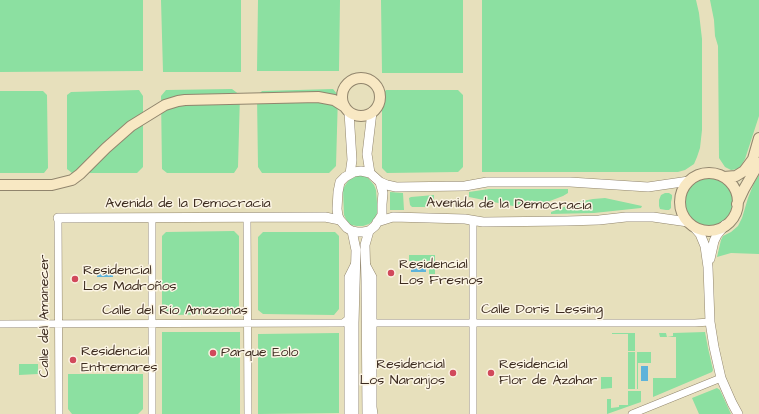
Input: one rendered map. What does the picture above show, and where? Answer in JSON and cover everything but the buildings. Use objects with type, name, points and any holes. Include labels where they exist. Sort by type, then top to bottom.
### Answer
[{"type":"main road","points":[[0,185],[52,185],[72,180],[131,126],[165,105],[178,101],[318,97],[334,100],[354,115],[360,116],[372,112],[379,102],[378,90],[375,85],[365,78],[352,80],[334,92],[318,97]]},
{"type":"main road","points":[[347,84],[342,96],[342,102],[347,109]]},
{"type":"main road","points":[[724,177],[736,176],[744,171],[753,159],[759,138]]},
{"type":"main road","points":[[737,204],[735,189],[730,182],[724,177],[713,173],[704,173],[688,181],[683,188],[680,197],[680,206],[683,214],[691,224],[701,230],[718,229],[731,220],[744,189],[759,163]]},
{"type":"street","points":[[347,109],[352,160],[350,174]]},
{"type":"street","points":[[370,173],[367,154],[370,118],[372,112]]},
{"type":"street","points":[[361,171],[370,173],[380,182],[383,193],[382,215],[375,226],[369,231],[352,231],[347,228],[338,216],[338,192],[340,182],[350,174],[361,171]]},
{"type":"street","name":"Avenida de la Democracia","points":[[380,182],[396,187],[465,186],[487,182],[570,182],[648,187],[688,181]]},
{"type":"street","name":"Avenida de la Democracia","points":[[58,218],[324,217],[340,220]]},
{"type":"street","name":"Avenida de la Democracia","points":[[377,222],[393,217],[465,218],[483,222],[567,221],[626,217],[653,217],[691,224]]},
{"type":"street","name":"Calle del Amanecer","points":[[58,218],[59,414]]},
{"type":"street","points":[[152,218],[152,414]]},
{"type":"street","points":[[247,218],[248,414]]},
{"type":"street","points":[[473,220],[473,414]]},
{"type":"street","points":[[691,224],[700,234],[705,246],[708,267],[710,322],[714,347],[721,378],[738,414]]},
{"type":"street","points":[[708,267],[714,241],[725,225]]},
{"type":"street","points":[[352,231],[356,250],[354,414]]},
{"type":"street","points":[[367,414],[365,245],[369,231]]},
{"type":"street","points":[[348,414],[348,278],[355,262]]},
{"type":"street","points":[[366,263],[373,277],[374,414]]},
{"type":"street","name":"Calle del Río Amazonas","points":[[0,324],[343,323],[348,319]]},
{"type":"street","name":"Calle Doris Lessing","points":[[374,323],[710,322]]},
{"type":"street","points":[[348,386],[354,376]]},
{"type":"street","points":[[632,414],[721,378]]},
{"type":"street","points":[[367,381],[373,390]]},
{"type":"green space","points":[[0,0],[143,0],[143,71],[0,72]]},
{"type":"green space","points":[[161,0],[241,0],[241,72],[163,72]]},
{"type":"green space","points":[[258,0],[340,0],[339,71],[257,71]]},
{"type":"green space","points":[[381,0],[463,0],[463,73],[382,73]]},
{"type":"green space","points":[[482,0],[696,0],[702,39],[702,130],[700,148],[694,164],[685,170],[678,172],[482,172]]},
{"type":"green space","points":[[710,0],[759,0],[759,116],[745,159],[739,169],[731,170],[725,167],[719,158],[718,46],[715,36],[714,20]]},
{"type":"green space","points":[[232,89],[240,95],[238,167],[234,173],[167,173],[162,169],[161,96],[166,90]]},
{"type":"green space","points":[[333,89],[338,95],[336,166],[329,173],[262,173],[258,167],[257,96],[262,91]]},
{"type":"green space","points":[[139,90],[143,96],[143,167],[137,173],[72,173],[67,169],[67,95],[71,92]]},
{"type":"green space","points":[[386,90],[458,90],[463,95],[463,167],[458,172],[387,173],[382,168],[382,95]]},
{"type":"green space","points":[[0,91],[43,91],[47,95],[48,168],[44,173],[0,173]]},
{"type":"green space","points":[[759,175],[759,254],[731,253],[717,257],[723,236],[738,226],[754,183]]},
{"type":"green space","points":[[357,176],[364,176],[368,178],[376,190],[377,213],[375,219],[369,224],[363,226],[351,225],[344,215],[343,189],[349,180]]},
{"type":"green space","points":[[704,178],[714,178],[726,185],[733,197],[733,207],[726,219],[714,226],[704,226],[696,222],[689,215],[685,207],[685,197],[689,189],[696,182]]},
{"type":"green space","points":[[489,189],[568,189],[568,193],[542,204],[530,207],[518,207],[469,197],[469,192]]},
{"type":"green space","points":[[390,192],[403,193],[404,210],[390,210]]},
{"type":"green space","points":[[665,193],[672,195],[671,208],[669,210],[660,209],[659,206],[661,195]]},
{"type":"green space","points":[[434,195],[434,204],[429,204],[429,207],[412,207],[410,205],[409,198],[411,197]]},
{"type":"green space","points":[[605,198],[642,206],[641,208],[594,213],[551,214],[551,212],[577,202]]},
{"type":"green space","points":[[234,231],[239,236],[239,309],[234,314],[167,315],[162,310],[162,236],[166,232]]},
{"type":"green space","points":[[263,232],[335,232],[339,236],[339,309],[334,315],[263,314],[258,310],[258,237]]},
{"type":"green space","points":[[409,255],[435,255],[435,274],[429,274],[429,261],[409,261]]},
{"type":"green space","points":[[162,332],[240,332],[240,414],[162,414]]},
{"type":"green space","points":[[705,332],[713,370],[712,372],[653,397],[653,378],[676,378],[676,337],[667,337],[673,336],[673,333]]},
{"type":"green space","points":[[339,333],[339,413],[258,414],[258,334]]},
{"type":"green space","points":[[612,333],[635,333],[635,351],[628,351],[628,334]]},
{"type":"green space","points":[[659,333],[666,333],[667,337],[660,337]]},
{"type":"green space","points":[[628,352],[635,352],[635,389],[628,389]]},
{"type":"green space","points":[[637,352],[651,352],[651,363],[638,363],[638,389],[637,389]]},
{"type":"green space","points":[[19,364],[38,364],[38,374],[19,375]]},
{"type":"green space","points":[[68,374],[143,374],[143,409],[138,414],[72,414],[68,409]]},
{"type":"green space","points":[[601,377],[612,377],[612,388],[601,389]]},
{"type":"green space","points":[[717,388],[720,390],[731,414],[699,414],[692,398]]},
{"type":"green space","points":[[628,391],[641,391],[641,402],[607,414],[607,399],[611,399],[611,408],[619,407],[619,405],[628,405]]},
{"type":"water","points":[[411,264],[426,264],[426,272],[411,272]]},
{"type":"water","points":[[97,269],[113,269],[113,277],[97,277]]},
{"type":"water","points":[[641,366],[648,366],[648,381],[641,381]]},
{"type":"place","name":"Residencial Los Fresnos","points":[[391,273]]},
{"type":"place","name":"Residencial Los Madroños","points":[[75,279]]},
{"type":"place","name":"Parque Eolo","points":[[213,353]]},
{"type":"place","name":"Residencial Entremares","points":[[73,360]]},
{"type":"place","name":"Residencial Los Naranjos","points":[[453,373]]},
{"type":"place","name":"Residencial Flor de Azahar","points":[[491,373]]}]
